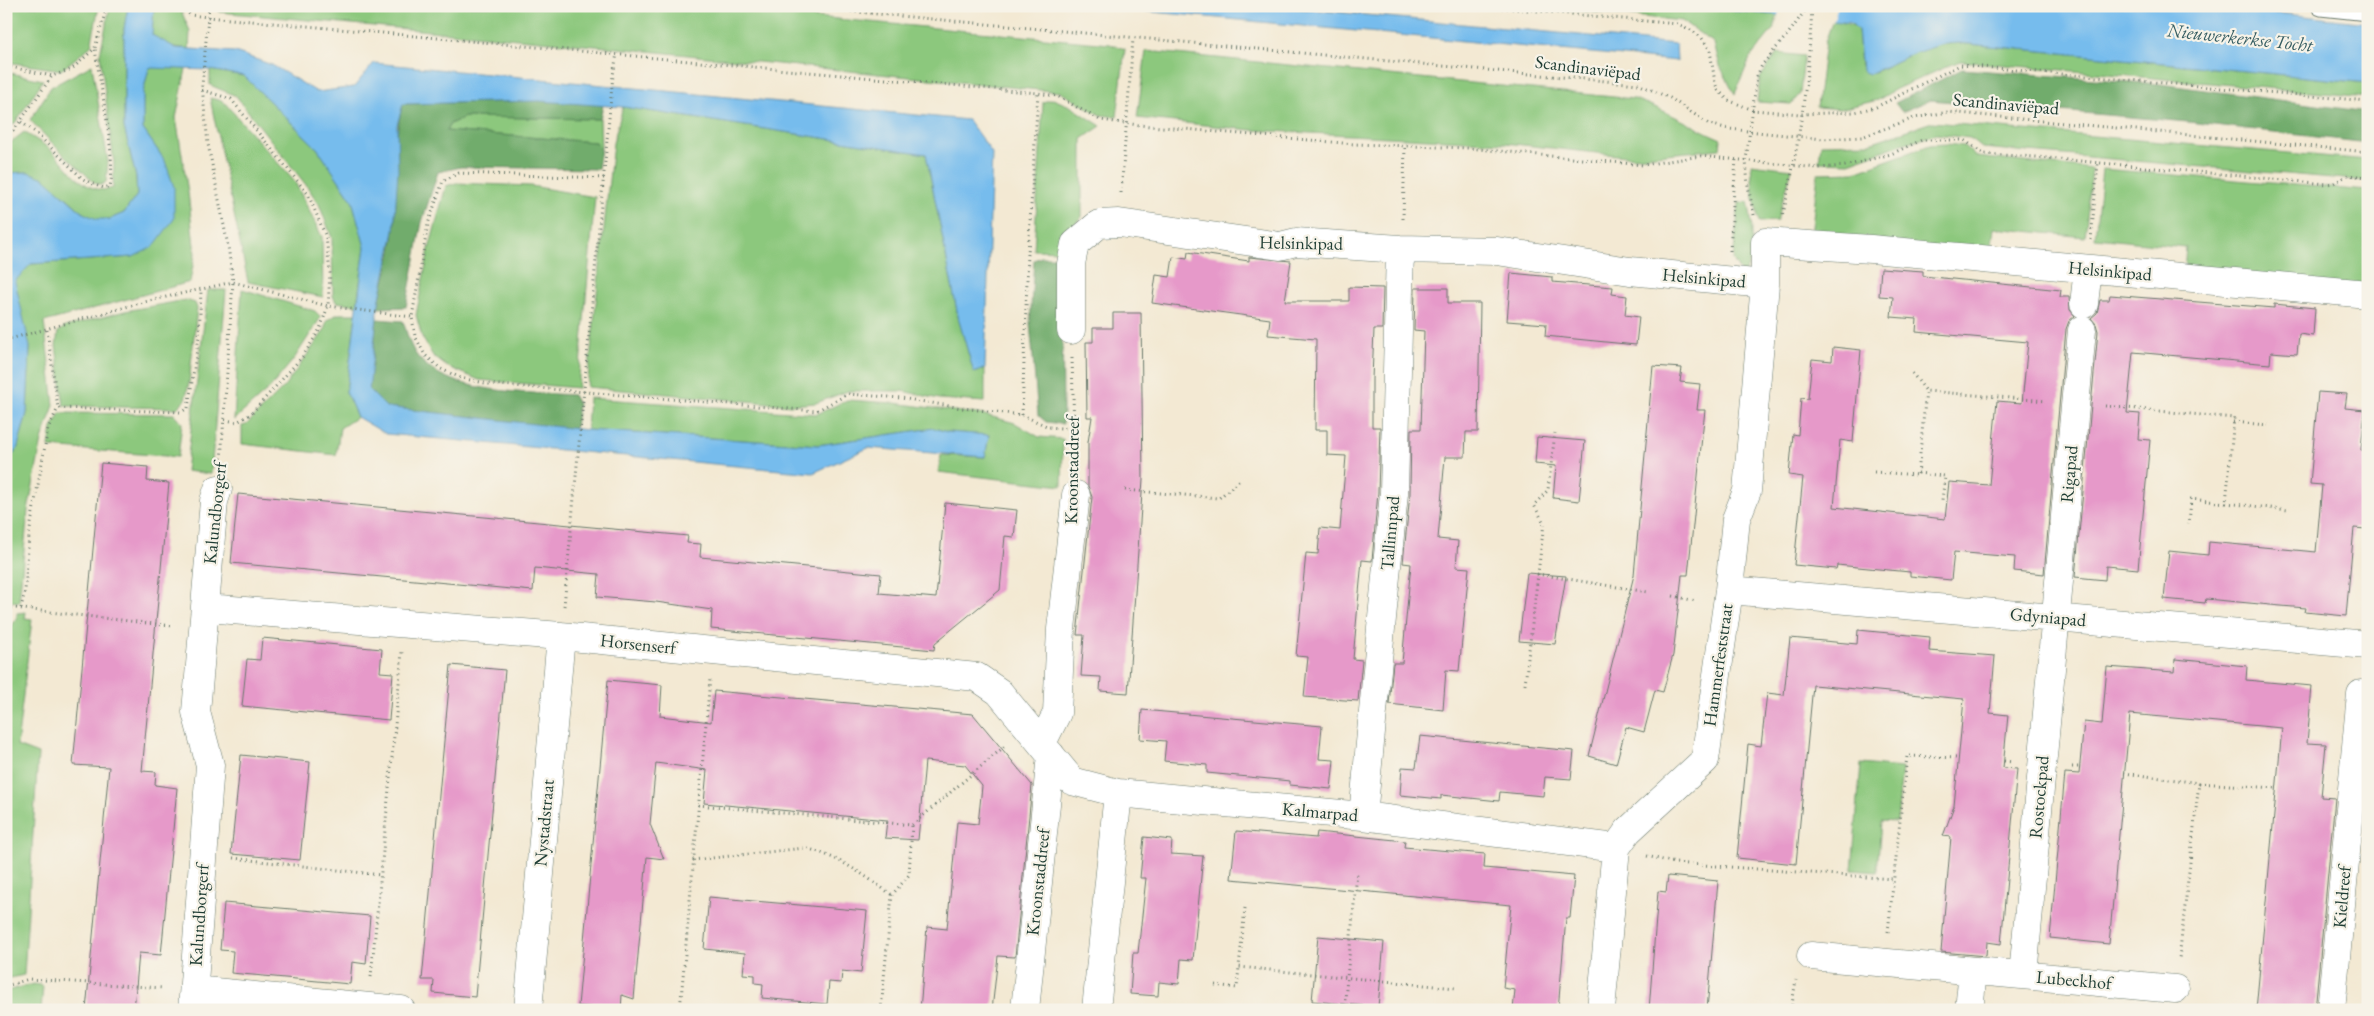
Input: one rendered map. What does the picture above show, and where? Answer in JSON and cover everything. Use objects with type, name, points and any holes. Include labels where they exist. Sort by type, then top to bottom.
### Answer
[{"type":"street","name":"Helsinkipad","points":[[1119,223],[1280,246],[1296,242],[1400,249],[1497,251],[1630,271],[1765,284],[1765,242],[1871,249],[2368,294]]},
{"type":"street","points":[[1071,330],[1071,264],[1075,244],[1099,224],[1119,223]]},
{"type":"street","name":"Tallinnpad","points":[[1363,816],[1394,493],[1400,249]]},
{"type":"street","name":"Rigapad","points":[[2055,618],[2088,269]]},
{"type":"street","name":"Hammerfeststraat","points":[[1616,848],[1628,831],[1705,760],[1729,590],[1736,519],[1747,491],[1765,284]]},
{"type":"street","name":"Kalundborgerf","points":[[193,1000],[210,765],[196,712],[214,501],[218,489]]},
{"type":"street","name":"Kroonstaddreef","points":[[1025,1010],[1040,741],[1057,714],[1061,629],[1076,495]]},
{"type":"street","name":"Gdyniapad","points":[[1729,590],[2368,645]]},
{"type":"street","name":"Rostockpad","points":[[2023,975],[2055,618]]},
{"type":"street","name":"Horsenserf","points":[[205,619],[405,624],[561,636],[977,677],[1000,692],[1040,741]]},
{"type":"street","name":"Nystadstraat","points":[[528,1010],[561,636]]},
{"type":"street","name":"Kieldreef","points":[[2331,1010],[2361,694]]},
{"type":"street","name":"Kalmarpad","points":[[1040,741],[1072,781],[1118,793],[1363,816],[1616,848]]},
{"type":"street","points":[[1096,1010],[1118,793]]},
{"type":"street","points":[[1601,1010],[1616,848]]},
{"type":"street","name":"Lubeckhof","points":[[1811,956],[2175,989]]},
{"type":"street","points":[[1969,1010],[1973,971]]},
{"type":"street","points":[[193,1000],[368,1006],[401,1010]]},
{"type":"lane","points":[[2321,6],[2368,11]]},
{"type":"path","points":[[21,122],[35,132],[83,178],[96,185],[110,186],[112,177],[111,162],[95,48],[107,6]]},
{"type":"path","points":[[182,6],[190,15],[208,17],[1038,93],[1057,96],[1100,120],[1354,144],[1468,148],[1643,165],[1701,156],[1818,168],[1845,166],[1891,154],[1922,140],[1964,140],[1984,154],[2037,156],[2327,184],[2334,183],[2348,175],[2368,177]]},
{"type":"path","name":"Kalundborgerf","points":[[209,6],[202,90],[208,144],[233,282],[225,420],[218,489]]},
{"type":"path","name":"Scandinaviëpad","points":[[791,6],[1638,84],[1670,98],[1709,124],[1728,129],[1798,137],[1823,139],[1862,137],[1914,118],[1948,112],[2368,152]]},
{"type":"path","points":[[1482,6],[1678,24],[1702,38],[1710,50],[1715,83],[1718,90],[1728,100],[1753,110],[1801,114],[1855,112],[1876,107],[1960,65],[2368,101]]},
{"type":"path","points":[[1808,6],[1792,30],[1760,69],[1755,82],[1746,160],[1748,186],[1754,217],[1765,242],[1782,220],[1795,166],[1812,6]]},
{"type":"path","points":[[1119,223],[1133,38]]},
{"type":"path","points":[[6,66],[52,76],[72,69],[95,48]]},
{"type":"path","points":[[561,636],[610,116],[612,75],[617,54]]},
{"type":"path","points":[[6,138],[21,122],[52,76]]},
{"type":"path","points":[[202,90],[231,99],[308,194],[326,237],[330,273],[328,306],[320,329],[303,356],[251,414],[237,422],[225,420]]},
{"type":"path","points":[[1022,415],[1028,254],[1038,93]]},
{"type":"path","points":[[1400,249],[1403,238],[1405,146]]},
{"type":"path","points":[[1727,281],[1736,159]]},
{"type":"path","points":[[2088,269],[2098,163]]},
{"type":"path","points":[[604,178],[459,173],[443,181],[428,224],[412,317],[415,336],[425,355],[441,369],[462,378],[489,384],[816,411],[848,394],[901,398],[1022,415],[1050,427],[1074,429]]},
{"type":"path","points":[[6,340],[144,302],[201,291],[233,282],[328,306],[412,317]]},
{"type":"path","points":[[58,408],[66,410],[181,412],[188,408],[199,336],[201,291]]},
{"type":"path","points":[[21,608],[25,591],[29,535],[48,429],[58,408],[47,330]]},
{"type":"path","name":"Kroonstaddreef","points":[[1071,330],[1076,495]]},
{"type":"path","points":[[1912,373],[1926,391]]},
{"type":"path","points":[[2233,422],[2268,425]]},
{"type":"path","points":[[1525,684],[1544,523],[1534,505],[1548,490],[1555,433]]},
{"type":"path","points":[[1918,473],[1945,476],[1942,500]]},
{"type":"path","points":[[1125,490],[1219,498],[1240,480]]},
{"type":"path","points":[[2226,503],[2288,510]]},
{"type":"path","points":[[1538,574],[1648,592]]},
{"type":"path","points":[[6,607],[205,619]]},
{"type":"path","points":[[368,1006],[405,624]]},
{"type":"path","points":[[680,1010],[712,651]]},
{"type":"path","points":[[698,805],[912,825],[1040,741]]},
{"type":"path","points":[[1885,963],[1907,756],[1959,758]]},
{"type":"path","points":[[2124,773],[2198,783],[2276,788]]},
{"type":"path","points":[[2175,989],[2198,783]]},
{"type":"path","points":[[881,1010],[892,895],[909,875],[912,825]]},
{"type":"path","points":[[693,860],[805,848],[823,852],[860,872],[892,895]]},
{"type":"path","points":[[1616,848],[1675,863],[1893,879]]},
{"type":"path","points":[[203,855],[381,875]]},
{"type":"path","points":[[1344,1010],[1357,874]]},
{"type":"path","points":[[1215,985],[1237,988],[1244,908]]},
{"type":"path","points":[[1239,967],[1456,988]]},
{"type":"path","points":[[6,986],[29,979],[193,1000]]},
{"type":"green space","points":[[6,6],[99,6],[91,46],[61,70],[6,62]]},
{"type":"green space","points":[[110,6],[128,6],[124,29],[124,127],[136,177],[137,195],[124,213],[110,219],[97,220],[83,213],[66,197],[28,172],[6,173],[6,146],[24,132],[50,149],[72,173],[87,185],[103,190],[113,188],[114,163],[100,54]]},
{"type":"green space","points":[[154,6],[179,6],[190,31],[189,49],[169,46],[152,35]]},
{"type":"green space","points":[[220,6],[695,6],[1110,44],[1125,49],[1117,117],[1100,115],[1060,92],[617,48],[219,12]]},
{"type":"green space","points":[[1535,6],[1690,6],[1778,15],[1774,28],[1750,58],[1735,94],[1720,66],[1714,43],[1682,21]]},
{"type":"green space","points":[[1833,20],[1855,26],[1858,30],[1861,66],[1873,73],[1925,49],[1959,43],[2368,83],[2368,97],[1960,61],[1896,89],[1878,100],[1840,109],[1817,107],[1825,42]]},
{"type":"green space","points":[[1146,51],[1634,99],[1721,139],[1720,149],[1634,157],[1505,143],[1251,130],[1137,118]]},
{"type":"green space","points":[[1777,53],[1804,56],[1800,94],[1791,104],[1757,102],[1760,78]]},
{"type":"green space","points":[[92,65],[108,162],[106,182],[101,185],[94,182],[30,120],[51,87]]},
{"type":"green space","points":[[149,68],[186,69],[176,118],[188,192],[195,254],[190,282],[44,322],[54,405],[42,440],[28,510],[19,602],[6,601],[6,477],[10,458],[17,450],[27,413],[30,348],[14,281],[31,264],[133,257],[165,161],[143,129],[143,92]]},
{"type":"green space","points":[[1962,69],[2160,84],[2368,112],[2368,143],[2188,122],[1930,100],[1902,112],[1895,103]]},
{"type":"green space","points":[[210,70],[244,76],[317,148],[352,200],[365,247],[357,305],[336,302],[333,296],[332,238],[319,204],[236,96],[210,85]]},
{"type":"green space","points":[[6,72],[43,80],[16,122],[6,132]]},
{"type":"green space","points":[[210,98],[223,101],[295,182],[322,237],[323,297],[248,282]]},
{"type":"green space","points":[[1053,99],[1070,106],[1101,126],[1082,139],[1082,217],[1064,234],[1062,251],[1034,250],[1043,102]]},
{"type":"green space","points":[[539,101],[603,105],[600,119],[465,117],[450,124],[446,131],[595,142],[601,148],[598,169],[461,167],[438,172],[422,222],[406,307],[378,308],[393,240],[397,134],[403,104]]},
{"type":"green space","points":[[623,107],[926,154],[959,321],[974,373],[985,368],[985,402],[939,399],[902,391],[848,391],[816,403],[791,405],[587,387],[613,143]]},
{"type":"green space","points":[[465,117],[600,119],[601,148],[595,142],[446,131],[450,124]]},
{"type":"green space","points":[[1932,122],[2368,160],[2368,181],[1982,148],[1970,138],[1936,134],[1849,163],[1819,162],[1821,144],[1870,143]]},
{"type":"green space","points":[[1930,145],[1964,146],[1976,157],[2092,169],[2085,237],[1994,228],[1991,253],[1811,236],[1818,173],[1855,172]]},
{"type":"green space","points":[[1751,164],[1792,169],[1777,221],[1759,222],[1753,193]]},
{"type":"green space","points":[[2102,169],[2368,191],[2368,288],[2184,271],[2186,247],[2095,238]]},
{"type":"green space","points":[[456,183],[531,186],[595,197],[578,388],[479,380],[446,366],[433,356],[422,337],[416,315],[429,249],[446,186]]},
{"type":"green space","points":[[1748,202],[1752,229],[1752,251],[1747,269],[1742,274],[1733,260],[1739,203]]},
{"type":"green space","points":[[1041,257],[1062,257],[1063,424],[1046,422],[1038,415],[1030,323],[1034,260]]},
{"type":"green space","points":[[242,289],[315,311],[321,317],[294,359],[269,389],[234,420]]},
{"type":"green space","points":[[208,290],[226,290],[211,474],[186,471]]},
{"type":"green space","points":[[186,300],[195,303],[197,308],[189,383],[185,400],[177,408],[64,406],[56,346],[58,332],[65,327],[125,311]]},
{"type":"green space","points":[[338,314],[356,314],[346,392],[357,417],[340,428],[336,455],[242,444],[242,426],[246,425],[285,386],[324,331],[327,320]]},
{"type":"green space","points":[[377,319],[403,321],[418,357],[432,369],[449,379],[469,385],[513,392],[573,395],[578,404],[575,429],[386,407],[369,390]]},
{"type":"green space","points":[[589,398],[817,414],[847,400],[894,403],[985,415],[1015,423],[1039,437],[1063,439],[1062,486],[938,472],[941,455],[985,457],[989,435],[947,432],[934,428],[818,445],[587,430]]},
{"type":"green space","points":[[60,413],[174,414],[182,423],[178,457],[49,447],[52,428]]},
{"type":"green space","points":[[26,612],[25,618],[32,619],[17,746],[38,754],[24,975],[6,979],[6,627],[11,627],[17,618],[17,613]]},
{"type":"green space","points":[[1861,764],[1902,768],[1897,822],[1881,821],[1877,872],[1852,870]]},
{"type":"green space","points":[[34,984],[43,986],[41,1010],[6,1010],[6,991]]},
{"type":"water","points":[[128,6],[154,6],[152,35],[176,48],[235,52],[272,65],[317,92],[354,87],[374,63],[968,120],[992,153],[985,368],[974,373],[959,321],[926,154],[623,107],[539,101],[403,104],[397,125],[398,170],[394,231],[378,308],[369,390],[386,407],[587,430],[818,445],[934,428],[947,432],[989,435],[985,457],[868,448],[813,473],[386,434],[357,417],[346,392],[365,247],[352,200],[317,148],[244,76],[210,70],[149,68],[143,92],[143,129],[165,161],[174,187],[174,219],[153,247],[133,257],[31,264],[15,281],[30,347],[27,413],[17,450],[10,458],[6,477],[6,173],[28,172],[44,178],[83,213],[97,219],[110,219],[124,213],[137,195],[136,177],[124,127],[124,29]]},
{"type":"water","points":[[1089,6],[1270,6],[1676,44],[1677,61]]},
{"type":"water","name":"Nieuwerkerkse Tocht","points":[[1690,6],[2214,6],[2368,23],[2368,83],[1959,43],[1943,44],[1912,54],[1869,74],[1862,71],[1858,30],[1851,23]]},
{"type":"pier","points":[[1781,6],[1838,6],[1833,22],[1777,18]]},
{"type":"building","points":[[1188,252],[1249,261],[1249,257],[1291,261],[1285,301],[1349,301],[1349,287],[1383,288],[1382,329],[1374,329],[1372,379],[1372,427],[1380,427],[1378,492],[1372,561],[1362,560],[1353,659],[1362,660],[1358,701],[1304,697],[1308,657],[1296,656],[1306,553],[1318,554],[1320,528],[1340,530],[1346,456],[1327,455],[1327,430],[1315,430],[1316,339],[1268,335],[1270,319],[1152,303],[1156,275],[1170,277],[1173,257],[1187,259]]},
{"type":"building","points":[[1881,268],[1923,271],[1923,276],[2061,290],[2060,297],[2069,297],[2070,310],[2075,316],[2069,321],[2066,329],[2044,574],[2014,571],[2015,557],[1954,552],[1951,580],[1910,576],[1910,572],[1837,565],[1836,569],[1794,565],[1803,477],[1789,475],[1793,434],[1798,435],[1801,398],[1808,399],[1812,359],[1832,361],[1833,347],[1861,350],[1853,442],[1840,440],[1834,507],[1945,519],[1949,482],[1989,485],[1997,401],[2022,403],[2028,342],[1916,332],[1917,319],[1891,317],[1893,297],[1879,296]]},
{"type":"building","points":[[1511,273],[1552,277],[1552,282],[1613,287],[1612,294],[1627,296],[1625,315],[1639,317],[1636,345],[1545,336],[1546,324],[1507,321]]},
{"type":"building","points":[[1415,288],[1448,288],[1448,303],[1480,303],[1478,432],[1466,432],[1465,457],[1445,457],[1438,539],[1458,541],[1456,567],[1469,568],[1459,671],[1446,670],[1443,710],[1389,704],[1393,663],[1402,663],[1411,564],[1403,563],[1410,494],[1411,429],[1421,429],[1424,331],[1414,330]]},
{"type":"building","points":[[2110,295],[2274,308],[2274,304],[2315,308],[2313,336],[2299,334],[2297,354],[2271,352],[2270,364],[2133,352],[2127,413],[2140,414],[2138,439],[2150,440],[2138,569],[2106,566],[2105,580],[2075,577],[2098,331],[2096,324],[2091,318],[2097,313],[2100,300],[2109,300]]},
{"type":"building","points":[[1113,313],[1141,313],[1143,479],[1128,693],[1100,691],[1101,677],[1081,676],[1084,635],[1077,635],[1092,497],[1088,486],[1088,442],[1092,417],[1087,417],[1086,342],[1093,342],[1093,328],[1113,328]]},
{"type":"building","points":[[1653,366],[1682,368],[1680,382],[1700,384],[1697,410],[1705,410],[1688,575],[1682,575],[1673,655],[1663,692],[1655,690],[1644,732],[1626,727],[1616,764],[1589,756],[1634,575]]},
{"type":"building","points":[[2318,392],[2347,394],[2345,408],[2365,410],[2361,450],[2368,451],[2365,487],[2368,487],[2368,513],[2366,529],[2354,528],[2346,616],[2305,612],[2306,608],[2206,599],[2205,603],[2164,599],[2169,551],[2208,555],[2209,542],[2316,552],[2322,485],[2310,484]]},
{"type":"building","points":[[1537,437],[1585,441],[1579,501],[1553,498],[1556,466],[1535,464]]},
{"type":"building","points":[[101,463],[148,467],[147,481],[169,483],[142,771],[156,772],[155,785],[177,788],[161,955],[139,953],[134,1010],[86,1010],[109,767],[73,765]]},
{"type":"building","points":[[238,494],[688,536],[687,543],[701,544],[700,557],[881,574],[879,593],[936,598],[945,503],[1017,510],[1014,537],[1005,536],[1000,590],[935,643],[934,650],[711,629],[712,610],[656,602],[597,597],[599,574],[535,568],[533,591],[231,563]]},
{"type":"building","points":[[1527,573],[1566,576],[1555,644],[1519,641]]},
{"type":"building","points":[[1858,630],[1930,637],[1929,651],[1995,656],[1990,713],[2008,715],[2003,768],[2017,769],[2001,944],[1987,942],[1986,956],[1941,952],[1951,837],[1943,836],[1954,806],[1964,699],[1813,685],[1796,864],[1737,858],[1748,744],[1761,746],[1767,693],[1784,695],[1790,638],[1857,644]]},
{"type":"building","points":[[262,638],[382,649],[380,672],[393,673],[389,720],[242,706],[247,659],[260,660]]},
{"type":"building","points":[[2175,659],[2247,666],[2246,680],[2312,686],[2307,743],[2326,744],[2321,797],[2335,798],[2315,1010],[2256,1010],[2282,728],[2130,714],[2109,944],[2050,938],[2065,773],[2079,774],[2084,722],[2102,724],[2107,667],[2174,672]]},
{"type":"building","points":[[451,665],[505,670],[475,997],[433,993],[434,980],[422,980]]},
{"type":"building","points":[[608,680],[662,685],[660,716],[711,722],[714,691],[973,714],[1032,785],[1015,957],[998,956],[992,1010],[920,1010],[927,927],[947,929],[957,822],[978,824],[982,786],[965,765],[925,761],[918,840],[885,838],[887,820],[704,803],[707,770],[656,763],[650,824],[664,859],[647,857],[634,999],[622,995],[621,1010],[578,1006]]},
{"type":"building","points":[[1142,710],[1322,726],[1319,759],[1334,760],[1331,789],[1290,785],[1290,781],[1207,773],[1207,765],[1164,761],[1166,741],[1140,739]]},
{"type":"building","points":[[1420,736],[1574,751],[1571,779],[1545,777],[1543,796],[1500,792],[1499,801],[1441,795],[1441,799],[1400,795],[1402,767],[1416,768]]},
{"type":"building","points":[[241,755],[310,762],[300,860],[231,854]]},
{"type":"building","points":[[1236,831],[1316,838],[1317,832],[1405,841],[1404,847],[1485,854],[1484,868],[1574,876],[1570,918],[1566,918],[1558,1010],[1513,1010],[1515,990],[1503,988],[1511,905],[1231,879]]},
{"type":"building","points":[[1144,837],[1172,840],[1171,854],[1203,856],[1193,960],[1181,959],[1179,984],[1159,982],[1158,996],[1130,994],[1133,953],[1138,953],[1146,878],[1140,878]]},
{"type":"building","points":[[1668,876],[1718,881],[1707,1010],[1649,1010],[1658,891],[1666,892]]},
{"type":"building","points":[[709,897],[867,911],[861,973],[842,971],[841,983],[829,982],[827,1004],[762,998],[763,984],[755,983],[755,975],[743,974],[745,953],[704,949]]},
{"type":"building","points":[[224,903],[370,916],[366,964],[352,962],[350,984],[231,973],[233,951],[220,950]]},
{"type":"building","points":[[1318,936],[1384,942],[1378,1007],[1312,1001]]}]
